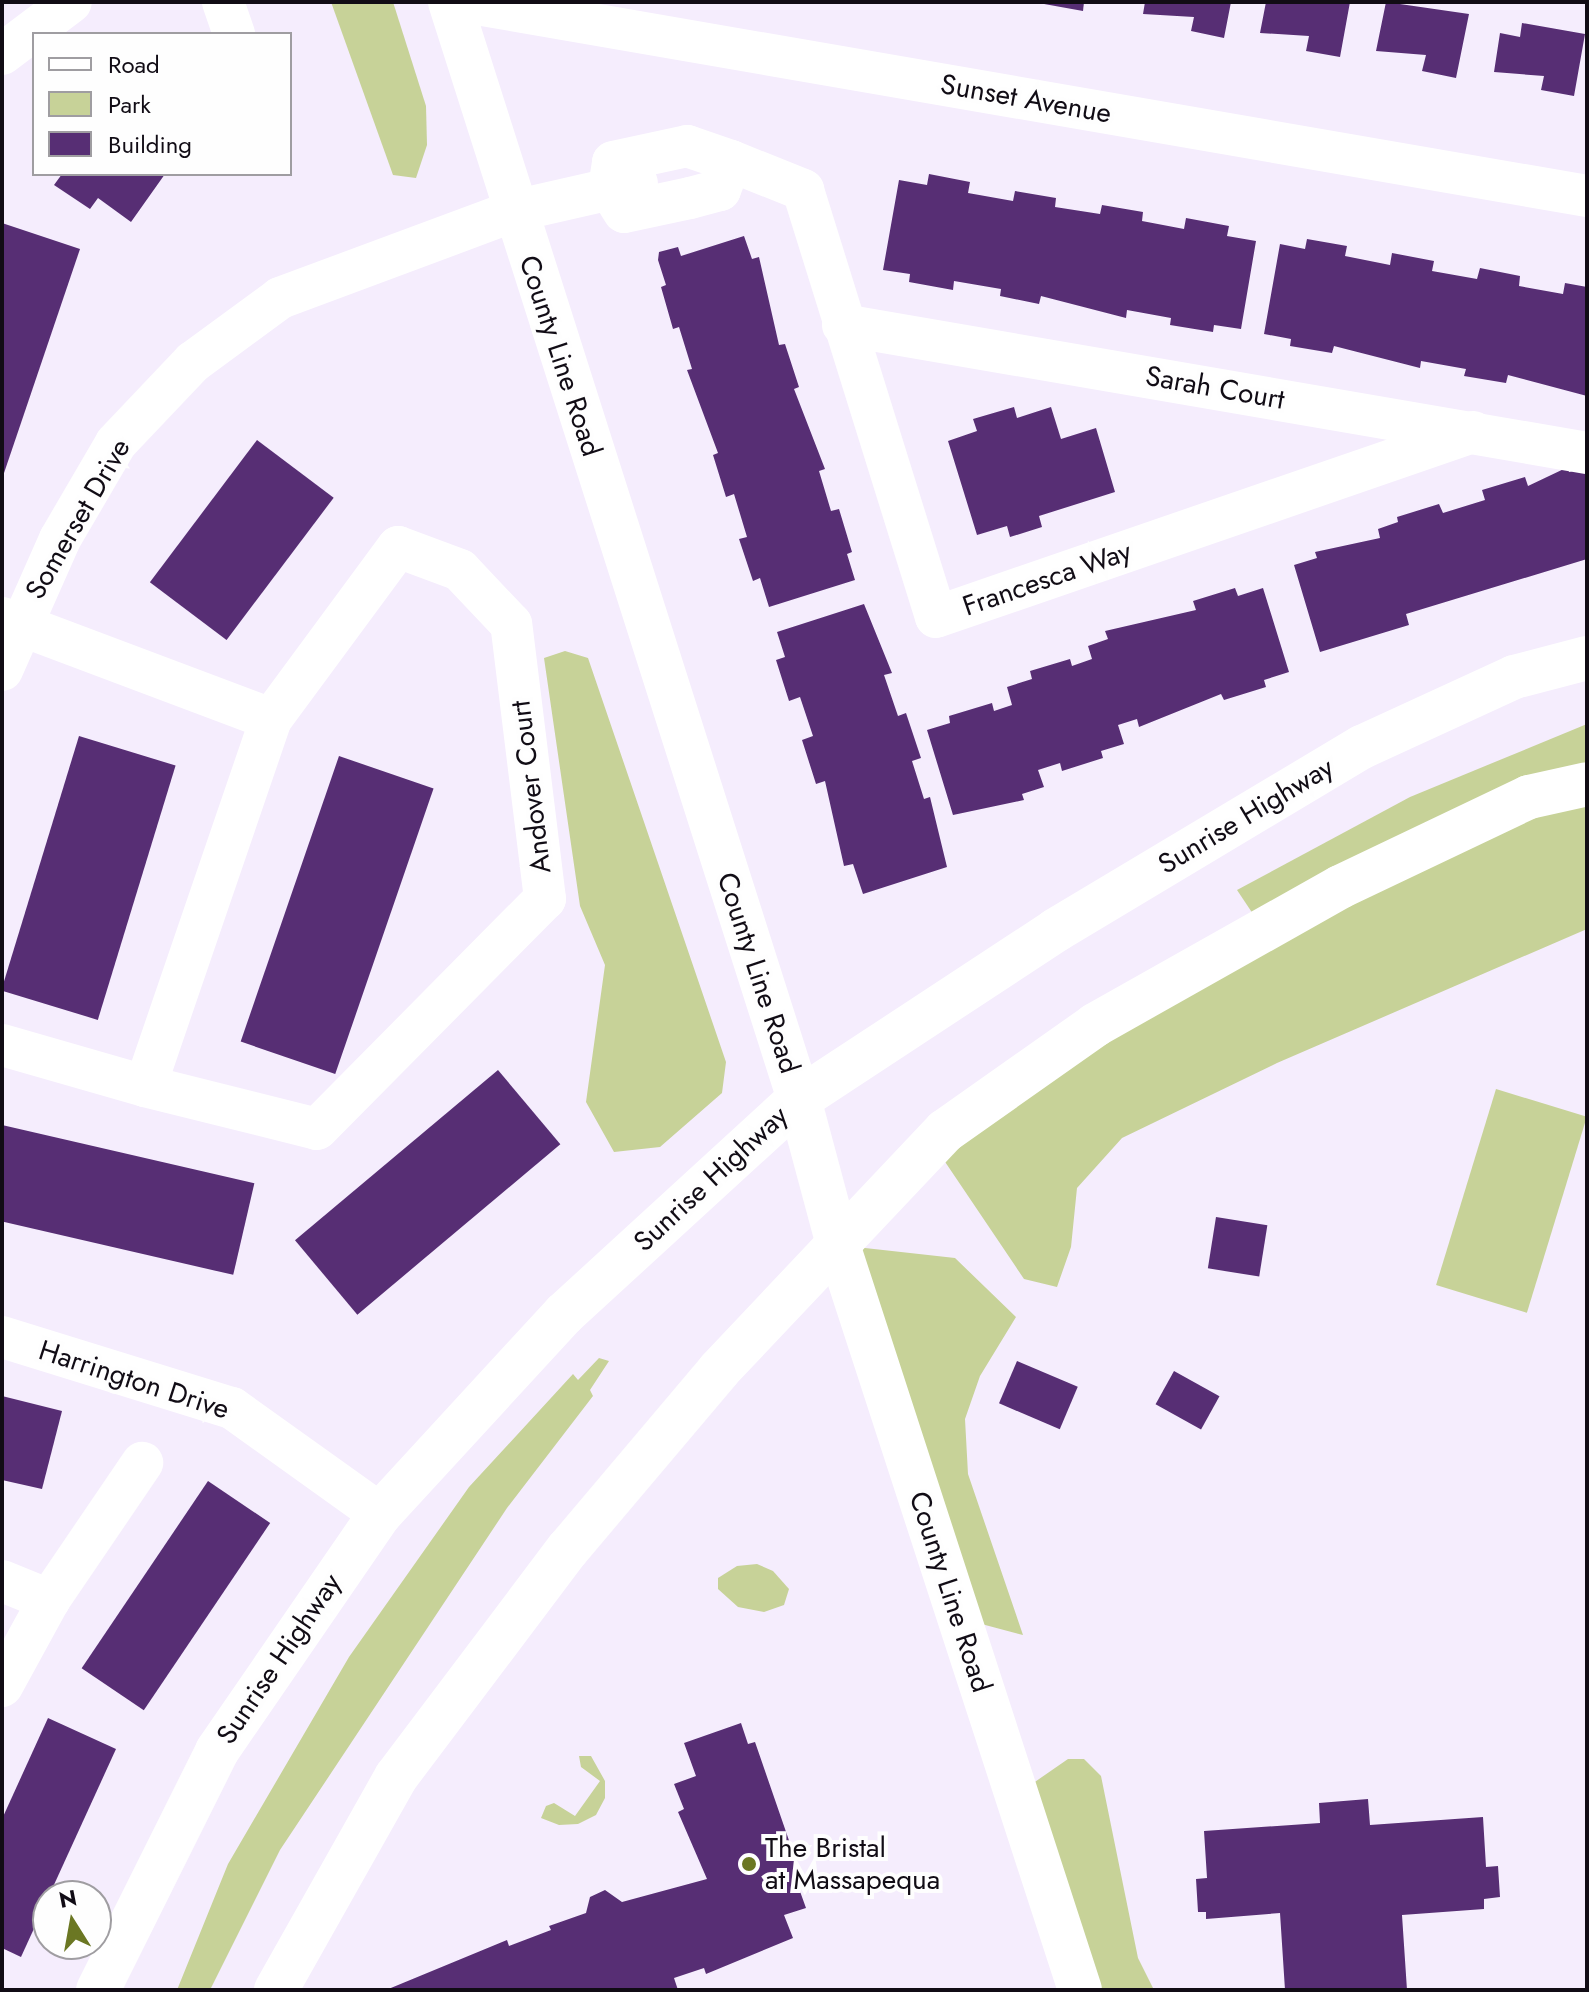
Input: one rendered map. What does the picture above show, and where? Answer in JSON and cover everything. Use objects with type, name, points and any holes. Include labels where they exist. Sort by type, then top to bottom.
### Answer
[{"type":"main road","name":"County Line Road","points":[[450,2],[799,1099],[838,1245],[1080,1990]]},
{"type":"main road","name":"Sunrise Highway","points":[[98,1990],[217,1751],[380,1514],[564,1314],[799,1099],[1056,930],[1362,747],[1514,677],[1587,658]]},
{"type":"main road","points":[[276,1990],[396,1777],[549,1574],[719,1370],[945,1131],[1095,1025],[1353,881],[1529,797],[1587,784]]},
{"type":"street","points":[[2,54],[71,2]]},
{"type":"street","points":[[223,2],[233,32]]},
{"type":"street","name":"Sunset Avenue","points":[[465,2],[1587,196]]},
{"type":"street","name":"Francesca Way","points":[[514,211],[609,188],[613,162],[687,146],[803,190],[936,617],[1473,432]]},
{"type":"street","name":"Somerset Drive","points":[[2,670],[11,621],[116,443],[193,362],[280,298],[514,211]]},
{"type":"street","name":"Sarah Court","points":[[843,325],[1587,453]]},
{"type":"street","name":"Andover Court","points":[[2,1045],[145,1086],[317,1129],[545,899],[511,624],[460,570],[398,547],[271,719],[145,1086]]},
{"type":"street","points":[[11,621],[271,719]]},
{"type":"street","name":"Harrington Drive","points":[[2,1337],[232,1408],[380,1514]]},
{"type":"street","points":[[2,1686],[49,1600],[142,1463]]},
{"type":"street","points":[[2,1581],[49,1600]]},
{"type":"green space","points":[[331,2],[393,2],[426,106],[427,145],[416,178],[393,175]]},
{"type":"green space","points":[[565,651],[588,658],[726,1062],[722,1093],[660,1147],[614,1152],[586,1102],[605,965],[580,906],[544,658]]},
{"type":"green space","points":[[1587,724],[1587,767],[1253,914],[1237,890],[1410,797]]},
{"type":"green space","points":[[1587,787],[1587,929],[1277,1063],[1122,1138],[1077,1188],[1071,1247],[1057,1287],[1024,1279],[933,1144],[1186,974]]},
{"type":"green space","points":[[1496,1089],[1587,1117],[1527,1313],[1436,1285]]},
{"type":"green space","points":[[838,1245],[955,1258],[1016,1317],[980,1376],[965,1419],[968,1474],[1023,1635],[959,1618]]},
{"type":"green space","points":[[599,1358],[609,1361],[590,1390],[593,1396],[507,1508],[280,1850],[210,1990],[177,1990],[228,1864],[349,1657],[469,1487],[573,1374],[578,1380]]},
{"type":"green space","points":[[757,1564],[773,1571],[789,1589],[784,1605],[764,1612],[738,1607],[718,1589],[718,1578],[737,1566]]},
{"type":"green space","points":[[579,1756],[591,1756],[605,1781],[605,1798],[596,1815],[578,1824],[559,1825],[541,1818],[546,1806],[554,1803],[575,1816],[600,1781],[581,1767]]},
{"type":"green space","points":[[1068,1759],[1084,1759],[1101,1776],[1138,1958],[1154,1990],[1080,1990],[1016,1795]]},
{"type":"building","points":[[1033,2],[1084,2],[1083,11]]},
{"type":"building","points":[[1145,2],[1231,2],[1224,38],[1191,31],[1194,17],[1143,14]]},
{"type":"building","points":[[1266,2],[1350,2],[1340,57],[1306,51],[1309,36],[1260,33]]},
{"type":"building","points":[[1386,2],[1469,14],[1456,78],[1422,71],[1426,55],[1376,51]]},
{"type":"building","points":[[1522,23],[1585,34],[1574,96],[1541,90],[1544,76],[1494,72],[1500,33],[1520,37]]},
{"type":"building","points":[[929,174],[970,182],[968,193],[1013,201],[1015,191],[1056,198],[1055,207],[1100,214],[1102,205],[1143,212],[1142,221],[1184,229],[1186,218],[1229,226],[1227,236],[1256,241],[1241,329],[1214,325],[1213,332],[1170,325],[1171,318],[1127,310],[1126,318],[1041,296],[1039,304],[1000,296],[1001,289],[954,281],[953,290],[909,282],[910,274],[883,270],[899,180],[927,185]]},
{"type":"building","points":[[61,176],[164,176],[131,222],[98,198],[90,209],[54,185]]},
{"type":"building","points":[[2,223],[80,249],[3,476],[2,476]]},
{"type":"building","points":[[744,236],[752,259],[759,257],[779,345],[785,344],[799,387],[794,389],[825,469],[819,471],[831,511],[839,509],[852,552],[847,554],[855,580],[769,607],[760,578],[753,581],[739,539],[747,537],[734,494],[726,497],[713,455],[718,453],[687,370],[692,369],[679,327],[673,329],[661,287],[666,285],[658,260],[659,252],[678,247],[681,256]]},
{"type":"building","points":[[1307,239],[1347,246],[1345,256],[1390,265],[1392,253],[1434,261],[1432,271],[1477,279],[1480,268],[1520,276],[1519,286],[1563,294],[1565,283],[1587,287],[1587,396],[1508,375],[1506,383],[1464,376],[1466,369],[1421,361],[1420,368],[1334,346],[1332,353],[1290,346],[1291,339],[1264,334],[1280,244],[1305,249]]},
{"type":"building","points":[[1014,407],[1017,418],[1051,407],[1061,439],[1096,428],[1115,492],[1039,516],[1042,527],[1010,537],[1007,526],[977,535],[948,441],[977,431],[973,419]]},
{"type":"building","points":[[257,440],[334,498],[227,640],[150,582]]},
{"type":"building","points":[[1568,467],[1569,472],[1587,467],[1587,559],[1406,614],[1409,625],[1320,652],[1294,565],[1317,558],[1315,552],[1380,538],[1378,529],[1398,522],[1397,517],[1439,504],[1443,513],[1485,500],[1482,490],[1525,477],[1528,486]]},
{"type":"building","points":[[1235,588],[1238,596],[1263,588],[1289,672],[1264,680],[1266,687],[1224,700],[1221,694],[1139,727],[1137,719],[1118,725],[1124,744],[1101,751],[1103,758],[1062,771],[1060,763],[1038,770],[1044,787],[1022,794],[1024,800],[953,815],[927,730],[950,723],[949,716],[992,703],[994,711],[1012,705],[1007,687],[1032,679],[1030,671],[1070,659],[1072,666],[1092,659],[1088,646],[1108,639],[1105,631],[1196,610],[1193,601]]},
{"type":"building","points":[[864,604],[892,673],[884,675],[898,716],[906,713],[921,758],[912,761],[924,799],[930,797],[947,867],[863,894],[853,864],[844,866],[825,781],[816,784],[802,740],[813,736],[800,697],[789,701],[776,660],[785,657],[777,632]]},
{"type":"building","points":[[79,736],[176,766],[98,1020],[2,991]]},
{"type":"building","points":[[339,756],[434,789],[335,1074],[241,1042]]},
{"type":"building","points":[[498,1070],[560,1144],[357,1315],[295,1240]]},
{"type":"building","points":[[2,1125],[254,1183],[233,1275],[2,1221]]},
{"type":"building","points":[[1216,1217],[1267,1225],[1259,1276],[1208,1268]]},
{"type":"building","points":[[1017,1361],[1078,1387],[1060,1429],[999,1403]]},
{"type":"building","points":[[1174,1371],[1219,1396],[1201,1429],[1156,1404]]},
{"type":"building","points":[[2,1396],[62,1411],[42,1489],[2,1480]]},
{"type":"building","points":[[208,1481],[270,1523],[144,1710],[82,1668]]},
{"type":"building","points":[[48,1718],[116,1749],[56,1880],[32,1880],[32,1933],[21,1957],[2,1948],[2,1819]]},
{"type":"building","name":"The Bristal at Massapequa","points":[[741,1723],[748,1744],[755,1742],[803,1881],[797,1883],[806,1908],[784,1915],[793,1938],[706,1974],[704,1968],[674,1978],[678,1990],[386,1990],[507,1940],[509,1946],[551,1930],[549,1926],[586,1913],[590,1897],[605,1890],[622,1902],[707,1879],[678,1812],[684,1809],[674,1784],[696,1776],[684,1743]]},
{"type":"building","points":[[1368,1799],[1370,1825],[1483,1817],[1486,1867],[1498,1866],[1500,1897],[1484,1899],[1484,1909],[1402,1915],[1407,1990],[1285,1990],[1280,1913],[1206,1919],[1206,1912],[1198,1912],[1196,1879],[1207,1878],[1204,1831],[1320,1823],[1319,1803]]},
{"type":"place","name":"The Bristal at Massapequa","points":[[749,1864]]}]
